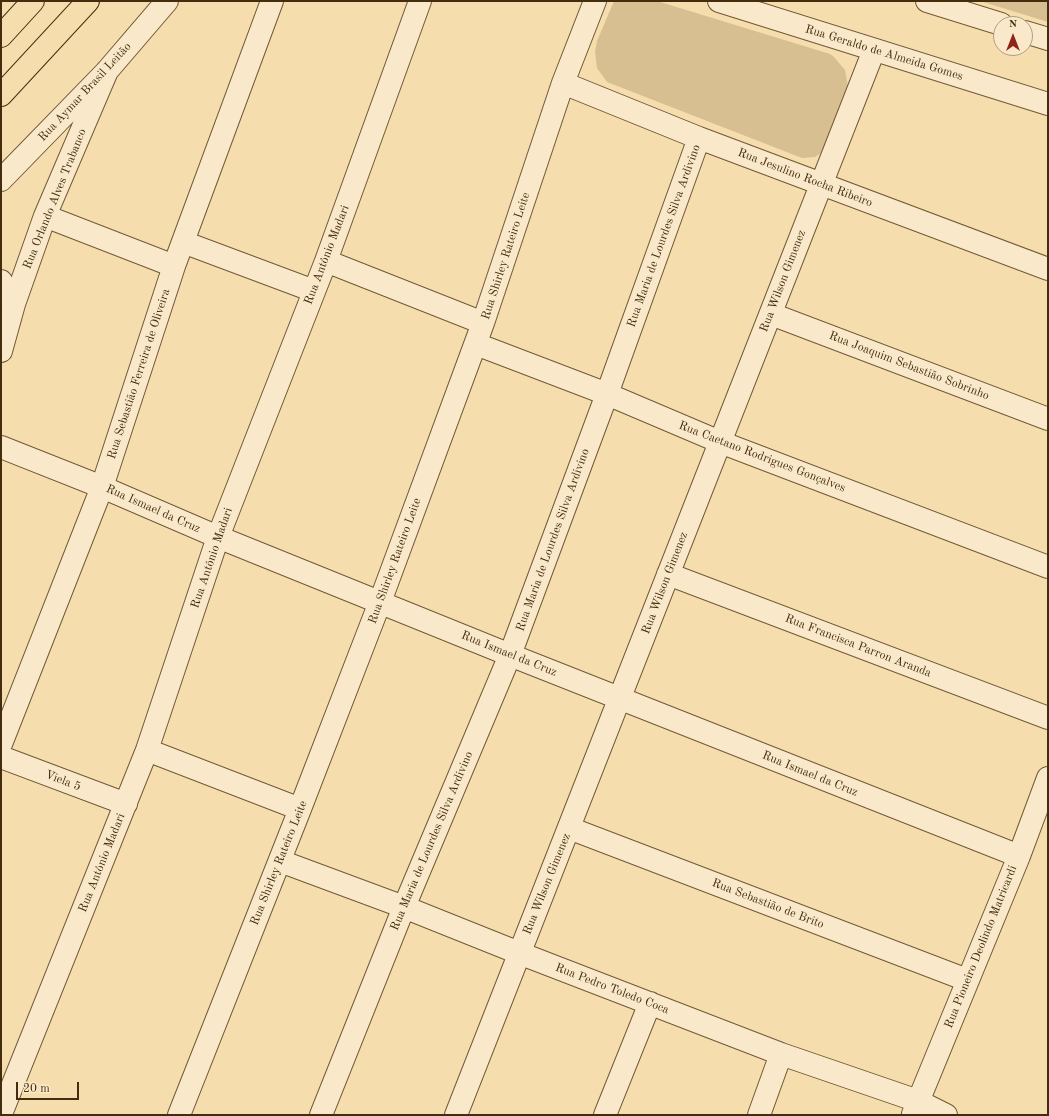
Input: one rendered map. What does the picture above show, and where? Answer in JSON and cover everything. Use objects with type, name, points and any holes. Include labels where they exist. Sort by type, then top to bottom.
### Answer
[{"type":"main road","points":[[1,36],[33,1]]},
{"type":"main road","points":[[1,95],[88,1]]},
{"type":"street","name":"Rua Aymar Brasil Leitão","points":[[1,180],[107,71],[167,1]]},
{"type":"street","name":"Rua Antônio Madari","points":[[1,1114],[147,750],[218,537],[326,261],[420,1]]},
{"type":"street","name":"Rua Shirley Rateiro Leite","points":[[179,1115],[280,861],[380,602],[476,344],[563,83],[595,1]]},
{"type":"street","name":"Rua Geraldo de Almeida Gomes","points":[[719,1],[1048,104]]},
{"type":"street","points":[[927,1],[993,22]]},
{"type":"street","name":"Rua Sebastião Ferreira de Oliveira","points":[[1,744],[102,487],[174,266],[268,3]]},
{"type":"street","points":[[1033,34],[1048,39]]},
{"type":"street","name":"Rua Wilson Gimenez","points":[[456,1115],[874,50]]},
{"type":"street","name":"Rua Orlando Alves Trabanco","points":[[1,351],[14,304],[45,216],[107,71]]},
{"type":"street","name":"Rua Jesulino Rocha Ribeiro","points":[[563,83],[821,185],[1048,269]]},
{"type":"street","name":"Rua Maria de Lourdes Silva Ardivino","points":[[321,1115],[404,907],[510,655],[607,394],[699,138]]},
{"type":"street","points":[[45,216],[174,266]]},
{"type":"street","points":[[183,242],[314,291]]},
{"type":"street","points":[[326,261],[483,323]]},
{"type":"street","points":[[1,281],[14,304]]},
{"type":"street","name":"Rua Joaquim Sebastião Sobrinho","points":[[770,314],[1048,419]]},
{"type":"street","name":"Rua Caetano Rodrigues Gonçalves","points":[[476,344],[607,394],[720,442],[1048,567]]},
{"type":"street","name":"Rua Ismael da Cruz","points":[[1,447],[102,487],[218,537],[510,655],[1019,856]]},
{"type":"street","name":"Rua Francisca Parron Aranda","points":[[668,574],[1048,718]]},
{"type":"street","points":[[147,750],[300,809]]},
{"type":"street","name":"Viela 5","points":[[1,757],[126,804]]},
{"type":"street","name":"Rua Pioneiro Deolindo Matricardi","points":[[915,1108],[1019,856],[1048,778]]},
{"type":"street","name":"Rua Sebastião de Brito","points":[[569,828],[967,980]]},
{"type":"street","name":"Rua Pedro Toledo Coca","points":[[280,861],[404,907],[519,954],[782,1054],[915,1108],[946,1115]]},
{"type":"street","points":[[605,1115],[650,1003]]},
{"type":"street","points":[[759,1115],[782,1054]]},
{"type":"shaded area","points":[[614,1],[657,1],[830,54],[845,70],[848,86],[823,152],[815,157],[802,158],[607,82],[597,68],[595,52],[597,41]]},
{"type":"shaded area","points":[[980,1],[1048,1],[1048,22],[1033,17],[1033,16],[1029,16]]}]
